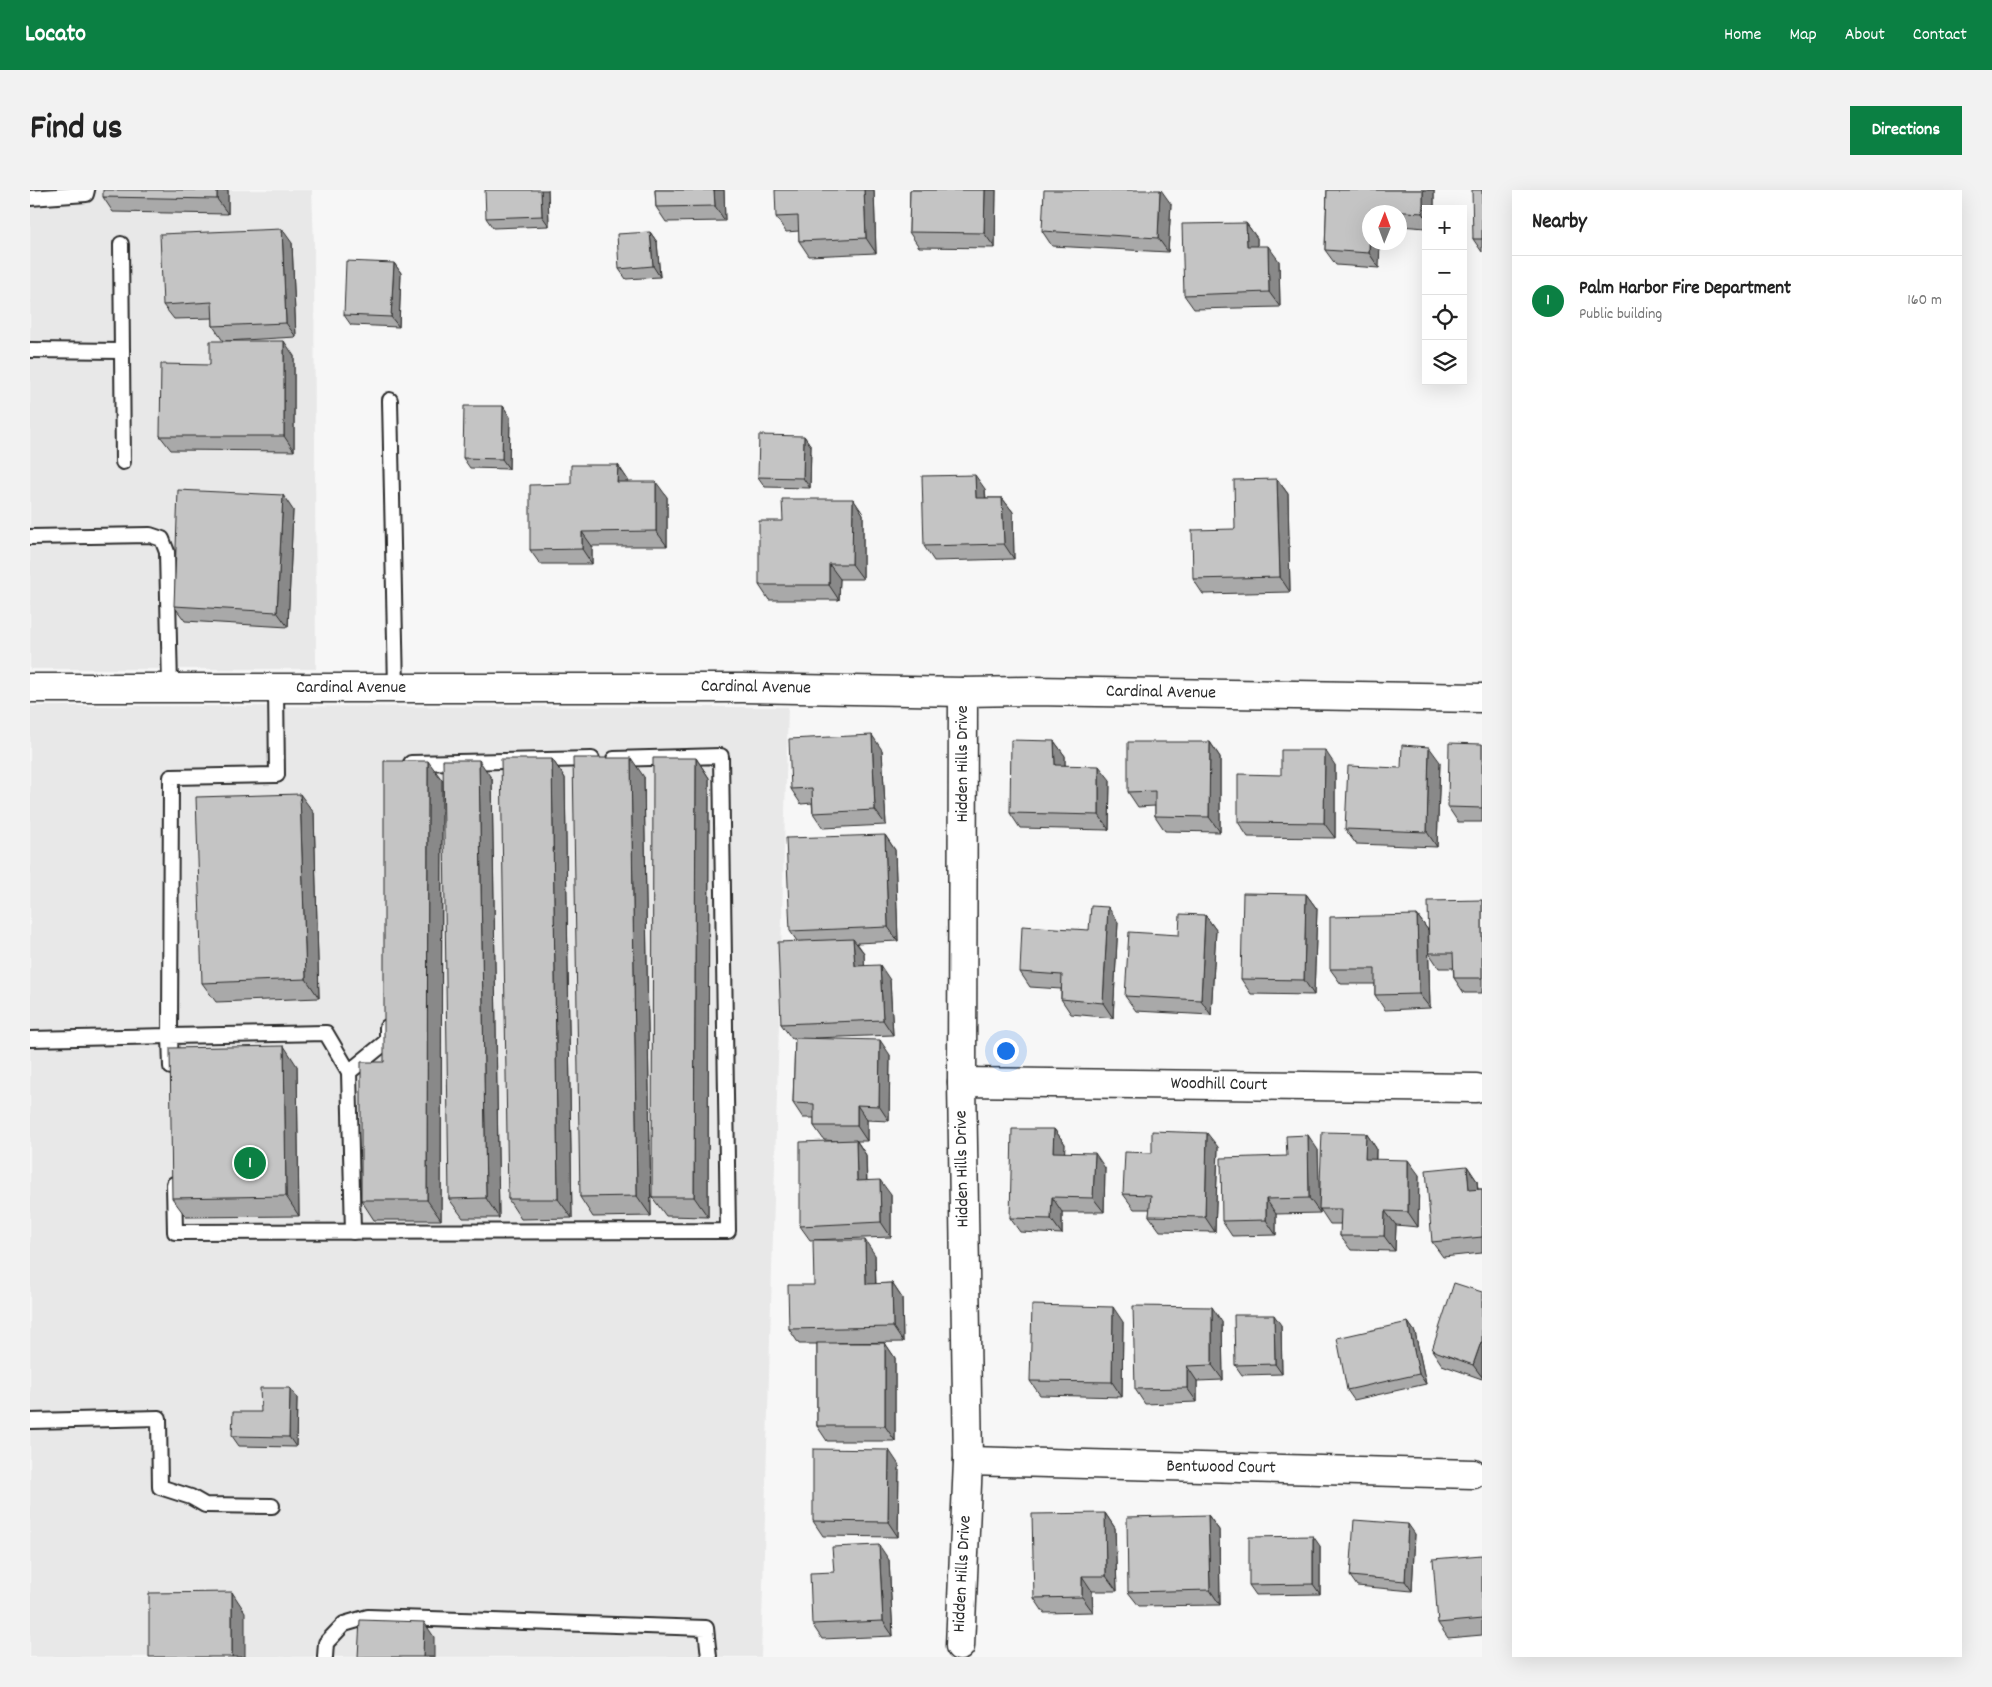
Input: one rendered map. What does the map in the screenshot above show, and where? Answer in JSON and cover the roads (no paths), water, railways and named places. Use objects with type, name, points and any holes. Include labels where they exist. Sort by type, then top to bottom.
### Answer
[{"type":"street","name":"Cardinal Avenue","points":[[30,688],[742,688],[1482,698]]},
{"type":"street","name":"Hidden Hills Drive","points":[[960,1646],[968,1461],[962,1082],[963,692]]},
{"type":"street","name":"Woodhill Court","points":[[962,1082],[1476,1088]]},
{"type":"street","name":"Bentwood Court","points":[[968,1461],[1473,1474]]},
{"type":"lane","points":[[30,198],[86,194],[87,190]]},
{"type":"lane","points":[[121,244],[123,462]]},
{"type":"lane","points":[[30,350],[122,351]]},
{"type":"lane","points":[[390,400],[396,688]]},
{"type":"lane","points":[[30,537],[150,535],[162,540],[167,552],[170,688]]},
{"type":"lane","points":[[172,1085],[170,1036],[171,777],[277,775],[276,688]]},
{"type":"lane","points":[[174,1174],[175,1232],[728,1230],[721,756],[394,764]]},
{"type":"lane","points":[[349,1072],[386,1041],[387,1012]]},
{"type":"lane","points":[[30,1040],[326,1033],[349,1072],[353,1232]]},
{"type":"lane","points":[[30,1421],[159,1418],[160,1487],[191,1497],[205,1505],[272,1506]]},
{"type":"lane","points":[[325,1657],[326,1642],[344,1624],[368,1617],[706,1628],[709,1657]]},
{"type":"place","name":"Palm Harbor Fire Department","points":[[250,1163]]}]
